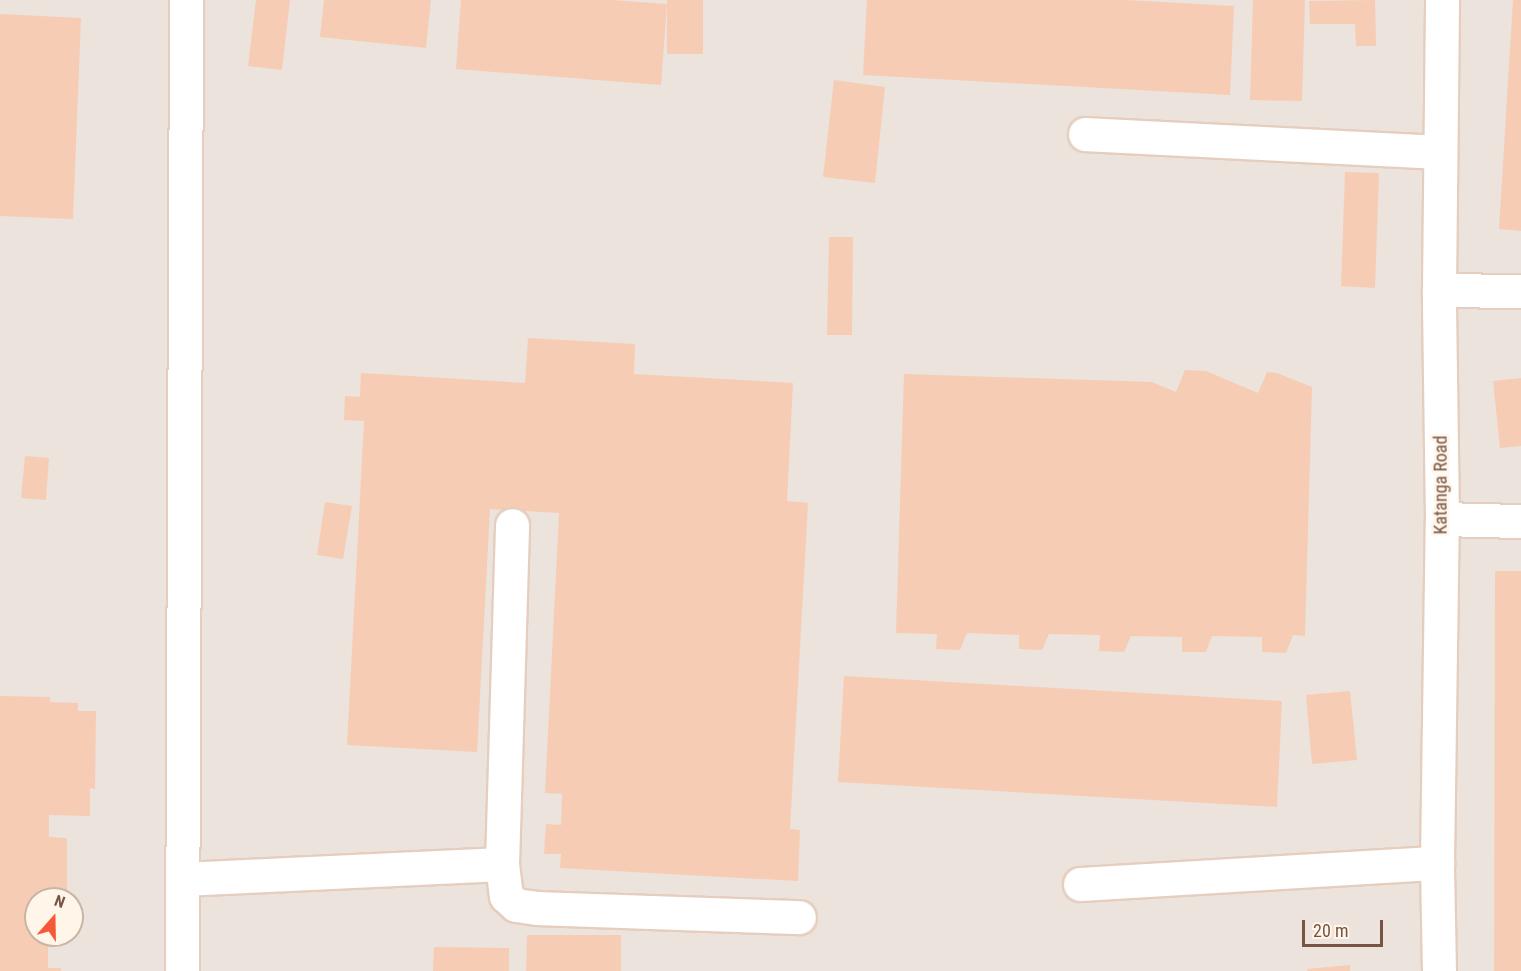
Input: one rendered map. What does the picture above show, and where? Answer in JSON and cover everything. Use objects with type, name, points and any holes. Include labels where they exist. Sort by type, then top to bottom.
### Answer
[{"type":"street","points":[[182,971],[186,0]]},
{"type":"street","name":"Katanga Road","points":[[1439,971],[1437,863],[1442,519],[1438,290],[1442,0]]},
{"type":"street","points":[[1085,134],[1439,152]]},
{"type":"street","points":[[1438,290],[1521,291]]},
{"type":"street","points":[[1442,519],[1521,520]]},
{"type":"street","points":[[512,525],[502,864],[506,896],[516,905],[538,908],[799,917]]},
{"type":"street","points":[[1080,884],[1437,863]]},
{"type":"street","points":[[182,879],[502,864]]},
{"type":"shaded area","points":[[0,0],[1521,0],[1521,971],[0,971]]},
{"type":"building","points":[[256,0],[290,0],[282,70],[248,66]]},
{"type":"building","points":[[324,0],[431,0],[426,48],[320,37]]},
{"type":"building","points":[[461,0],[612,0],[667,4],[661,85],[456,69]]},
{"type":"building","points":[[667,0],[703,0],[703,54],[667,54]]},
{"type":"building","points":[[867,0],[1126,0],[1234,6],[1230,95],[863,75]]},
{"type":"building","points":[[1253,0],[1305,0],[1302,101],[1250,100]]},
{"type":"building","points":[[1375,0],[1376,46],[1356,46],[1355,24],[1310,24],[1309,1]]},
{"type":"building","points":[[1513,0],[1521,0],[1521,231],[1499,229]]},
{"type":"building","points":[[0,14],[81,18],[73,219],[0,216]]},
{"type":"building","points":[[834,80],[885,87],[875,183],[823,177]]},
{"type":"building","points":[[1345,172],[1379,173],[1375,288],[1341,286]]},
{"type":"building","points":[[829,237],[853,237],[852,335],[827,335]]},
{"type":"building","points":[[528,338],[635,344],[634,374],[793,383],[787,501],[808,503],[790,829],[800,830],[798,881],[560,868],[561,854],[544,854],[546,824],[561,825],[562,794],[545,793],[559,513],[490,509],[477,752],[347,745],[364,421],[344,420],[345,396],[360,397],[361,373],[525,383]]},
{"type":"building","points":[[1185,370],[1206,371],[1258,393],[1267,372],[1277,373],[1312,387],[1305,636],[1293,635],[1286,653],[1262,652],[1262,637],[1212,636],[1206,652],[1182,652],[1182,637],[1131,636],[1124,652],[1099,651],[1100,635],[1049,634],[1042,650],[1019,649],[1019,635],[967,633],[960,650],[936,649],[937,634],[896,633],[904,374],[1152,382],[1176,392]]},
{"type":"building","points":[[1521,378],[1521,446],[1500,448],[1493,381]]},
{"type":"building","points":[[25,456],[49,458],[46,500],[21,498]]},
{"type":"building","points":[[325,502],[352,506],[343,559],[317,555]]},
{"type":"building","points":[[1495,571],[1521,571],[1521,971],[1494,971]]},
{"type":"building","points":[[844,676],[1282,701],[1277,807],[838,782]]},
{"type":"building","points":[[1350,691],[1357,760],[1312,764],[1306,695]]},
{"type":"building","points":[[0,696],[50,697],[50,702],[78,703],[78,711],[96,711],[95,789],[90,788],[90,816],[49,815],[49,837],[67,838],[67,887],[24,887],[24,947],[48,947],[48,968],[61,968],[61,971],[0,971]]},
{"type":"building","points":[[527,935],[621,935],[621,971],[526,971]]},
{"type":"building","points":[[434,947],[509,948],[509,971],[433,971]]},
{"type":"building","points":[[1350,965],[1350,971],[1307,971],[1307,969]]}]
